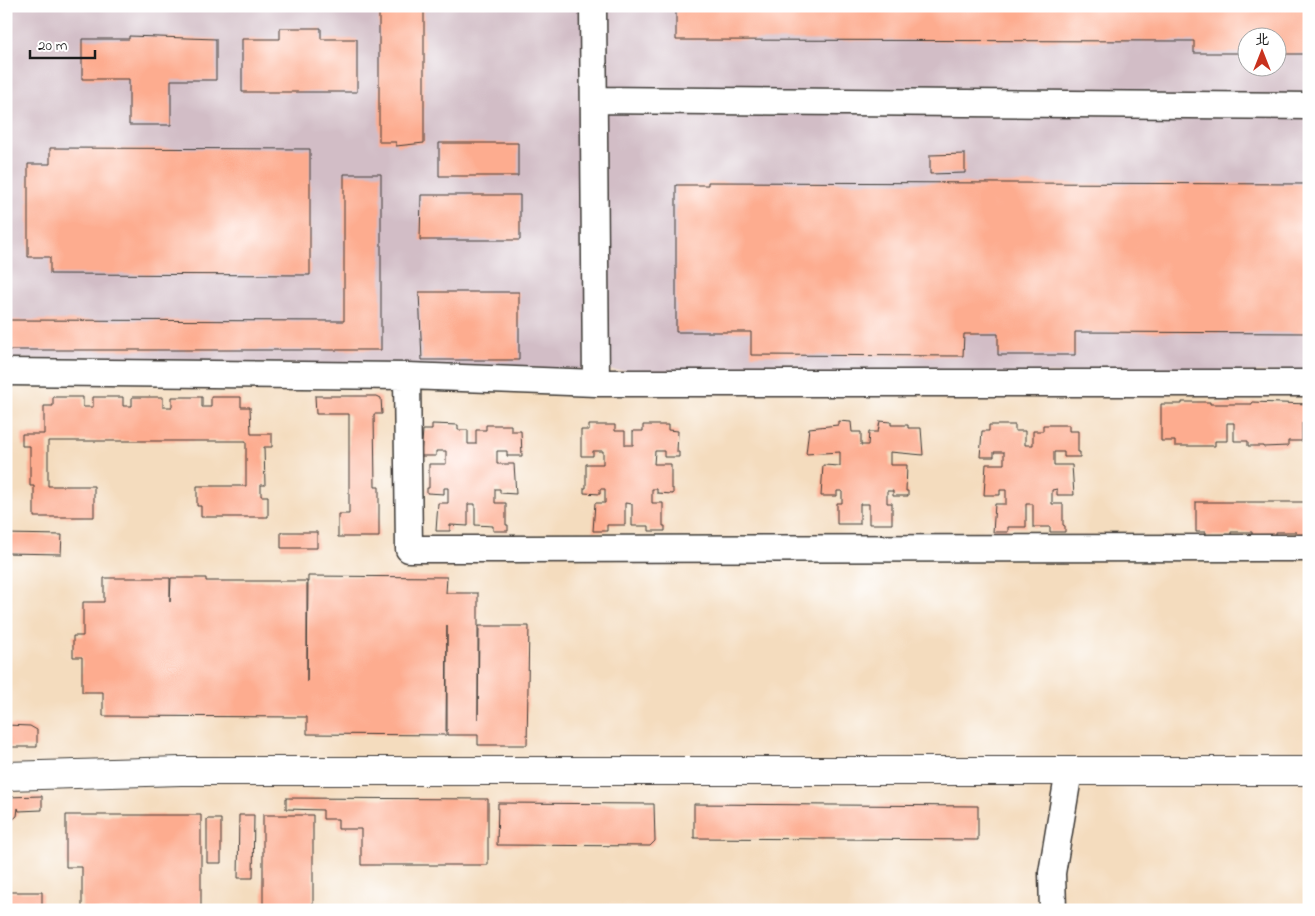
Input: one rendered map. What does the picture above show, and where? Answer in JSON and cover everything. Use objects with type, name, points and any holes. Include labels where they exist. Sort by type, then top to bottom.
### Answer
[{"type":"street","points":[[593,6],[596,383]]},
{"type":"street","points":[[594,100],[1309,106]]},
{"type":"street","points":[[6,372],[407,376],[596,383],[1309,383]]},
{"type":"street","points":[[407,376],[409,549],[1309,548]]},
{"type":"street","points":[[6,776],[181,771],[1309,770]]},
{"type":"street","points":[[1053,910],[1052,873],[1069,771]]},
{"type":"shaded area","points":[[6,6],[1309,6],[1309,372],[851,375],[6,359]]},
{"type":"building","points":[[379,6],[424,6],[424,143],[396,146],[396,142],[379,142]]},
{"type":"building","points":[[676,6],[1309,6],[1309,54],[1288,54],[1288,28],[1238,28],[1238,53],[1194,53],[1194,41],[676,40]]},
{"type":"building","points":[[280,28],[321,28],[321,39],[357,39],[357,92],[242,92],[242,39],[280,39]]},
{"type":"building","points":[[129,36],[216,39],[216,80],[171,80],[171,125],[129,125],[129,79],[82,79],[82,39],[129,39]]},
{"type":"building","points":[[439,143],[518,143],[518,176],[439,176]]},
{"type":"building","points":[[50,148],[310,149],[310,275],[50,274],[50,257],[28,257],[28,164],[50,164]]},
{"type":"building","points":[[965,154],[965,173],[930,174],[930,155]]},
{"type":"building","points":[[344,174],[381,174],[381,350],[6,350],[6,320],[344,321]]},
{"type":"building","points":[[708,182],[1309,184],[1309,333],[1075,332],[1075,355],[998,355],[998,334],[964,334],[963,356],[751,355],[751,332],[676,332],[676,185],[708,185]]},
{"type":"building","points":[[421,195],[520,195],[520,240],[420,240]]},
{"type":"building","points":[[419,292],[519,292],[519,360],[422,360]]},
{"type":"building","points":[[315,396],[377,396],[381,398],[382,414],[374,414],[375,487],[379,487],[379,537],[338,537],[338,514],[349,514],[349,414],[316,414]]},
{"type":"building","points":[[53,397],[83,397],[83,407],[93,407],[93,397],[123,397],[123,406],[132,406],[132,397],[163,397],[163,407],[172,407],[172,397],[202,397],[202,407],[211,407],[211,397],[241,397],[241,407],[250,407],[251,434],[272,434],[272,447],[264,447],[265,485],[261,485],[261,496],[268,496],[268,517],[201,517],[201,506],[197,506],[197,486],[246,486],[246,441],[48,441],[48,486],[94,486],[94,517],[34,517],[34,486],[30,486],[30,446],[22,446],[22,434],[44,434],[44,406],[53,406]]},
{"type":"building","points":[[1182,402],[1210,402],[1210,404],[1252,404],[1252,402],[1309,404],[1309,423],[1302,423],[1302,441],[1288,441],[1288,446],[1248,446],[1248,441],[1234,441],[1234,423],[1227,423],[1227,441],[1215,441],[1215,446],[1175,446],[1175,441],[1161,441],[1161,404],[1182,404]]},
{"type":"building","points":[[838,421],[851,422],[852,432],[861,432],[861,445],[868,445],[869,432],[878,432],[880,421],[891,422],[891,425],[908,425],[908,428],[921,428],[923,455],[890,452],[890,465],[907,465],[906,491],[908,491],[908,496],[893,496],[893,491],[887,491],[887,503],[892,503],[892,524],[869,524],[869,504],[860,504],[860,524],[837,524],[837,503],[842,503],[842,491],[837,491],[837,496],[821,496],[823,465],[840,466],[840,452],[806,454],[809,428],[838,425]]},
{"type":"building","points":[[432,424],[458,425],[458,430],[468,430],[468,444],[476,444],[476,430],[486,430],[486,425],[511,425],[511,431],[521,431],[522,456],[507,456],[507,451],[497,451],[497,464],[514,464],[516,494],[500,493],[500,489],[495,489],[495,503],[506,503],[506,525],[508,525],[508,531],[493,531],[493,526],[475,525],[475,504],[468,504],[468,526],[450,525],[450,531],[436,531],[438,503],[448,503],[448,488],[444,488],[444,494],[427,493],[427,488],[429,488],[429,464],[446,464],[446,451],[436,451],[436,456],[421,456],[423,430],[432,430]]},
{"type":"building","points":[[589,425],[615,425],[615,431],[625,431],[625,445],[633,445],[633,431],[643,431],[643,425],[668,425],[668,430],[678,431],[677,452],[679,452],[679,457],[664,457],[664,451],[655,451],[654,464],[671,464],[671,488],[673,488],[673,494],[657,493],[657,489],[652,489],[652,503],[663,503],[663,526],[665,526],[665,531],[649,531],[649,526],[632,526],[632,504],[625,503],[625,525],[607,525],[607,531],[593,531],[595,503],[605,503],[605,489],[600,489],[600,494],[584,493],[584,488],[586,488],[586,464],[603,464],[603,451],[593,451],[593,456],[581,456],[581,430],[589,430]]},
{"type":"building","points":[[989,425],[1015,425],[1015,431],[1025,431],[1025,445],[1033,445],[1033,431],[1043,431],[1043,425],[1069,425],[1069,431],[1078,431],[1078,452],[1080,452],[1080,457],[1064,457],[1064,452],[1054,452],[1054,465],[1072,465],[1074,495],[1057,495],[1057,489],[1052,490],[1052,504],[1063,504],[1065,532],[1050,532],[1050,527],[1033,527],[1033,504],[1026,504],[1026,527],[1008,527],[1008,532],[993,532],[995,504],[1006,504],[1006,490],[1000,490],[1000,495],[984,495],[986,464],[1004,464],[1004,452],[994,452],[994,457],[980,457],[982,431],[989,431]]},
{"type":"building","points":[[1196,502],[1309,502],[1309,536],[1296,536],[1296,532],[1276,532],[1276,536],[1252,536],[1252,532],[1231,532],[1231,536],[1206,536],[1206,532],[1196,532]]},
{"type":"building","points":[[281,532],[317,532],[317,548],[281,548]]},
{"type":"building","points":[[6,534],[62,535],[61,554],[6,553]]},
{"type":"building","points":[[308,576],[447,577],[446,593],[478,593],[478,719],[479,626],[529,626],[527,745],[478,745],[478,735],[447,735],[447,625],[446,735],[307,734],[307,717],[103,716],[103,692],[82,692],[82,657],[73,657],[73,636],[83,636],[83,602],[104,602],[104,578],[170,578],[170,602],[171,578],[206,578],[206,581],[307,581],[307,682]]},
{"type":"building","points":[[6,725],[30,726],[37,730],[37,747],[6,747]]},
{"type":"building","points":[[42,796],[42,810],[19,811],[18,808],[17,816],[6,825],[6,797]]},
{"type":"building","points":[[286,798],[488,799],[488,865],[361,865],[361,829],[338,829],[338,819],[323,819],[323,810],[286,809]]},
{"type":"building","points":[[498,803],[654,804],[655,841],[650,846],[497,845]]},
{"type":"building","points":[[694,804],[978,806],[978,840],[694,838]]},
{"type":"building","points":[[66,815],[201,815],[201,910],[82,910],[82,867],[66,867]]},
{"type":"building","points":[[239,815],[254,815],[253,878],[238,878]]},
{"type":"building","points":[[263,815],[313,815],[313,910],[263,910]]},
{"type":"building","points":[[207,819],[221,819],[221,863],[207,863]]},
{"type":"building","points":[[6,892],[42,892],[42,910],[6,910]]}]
